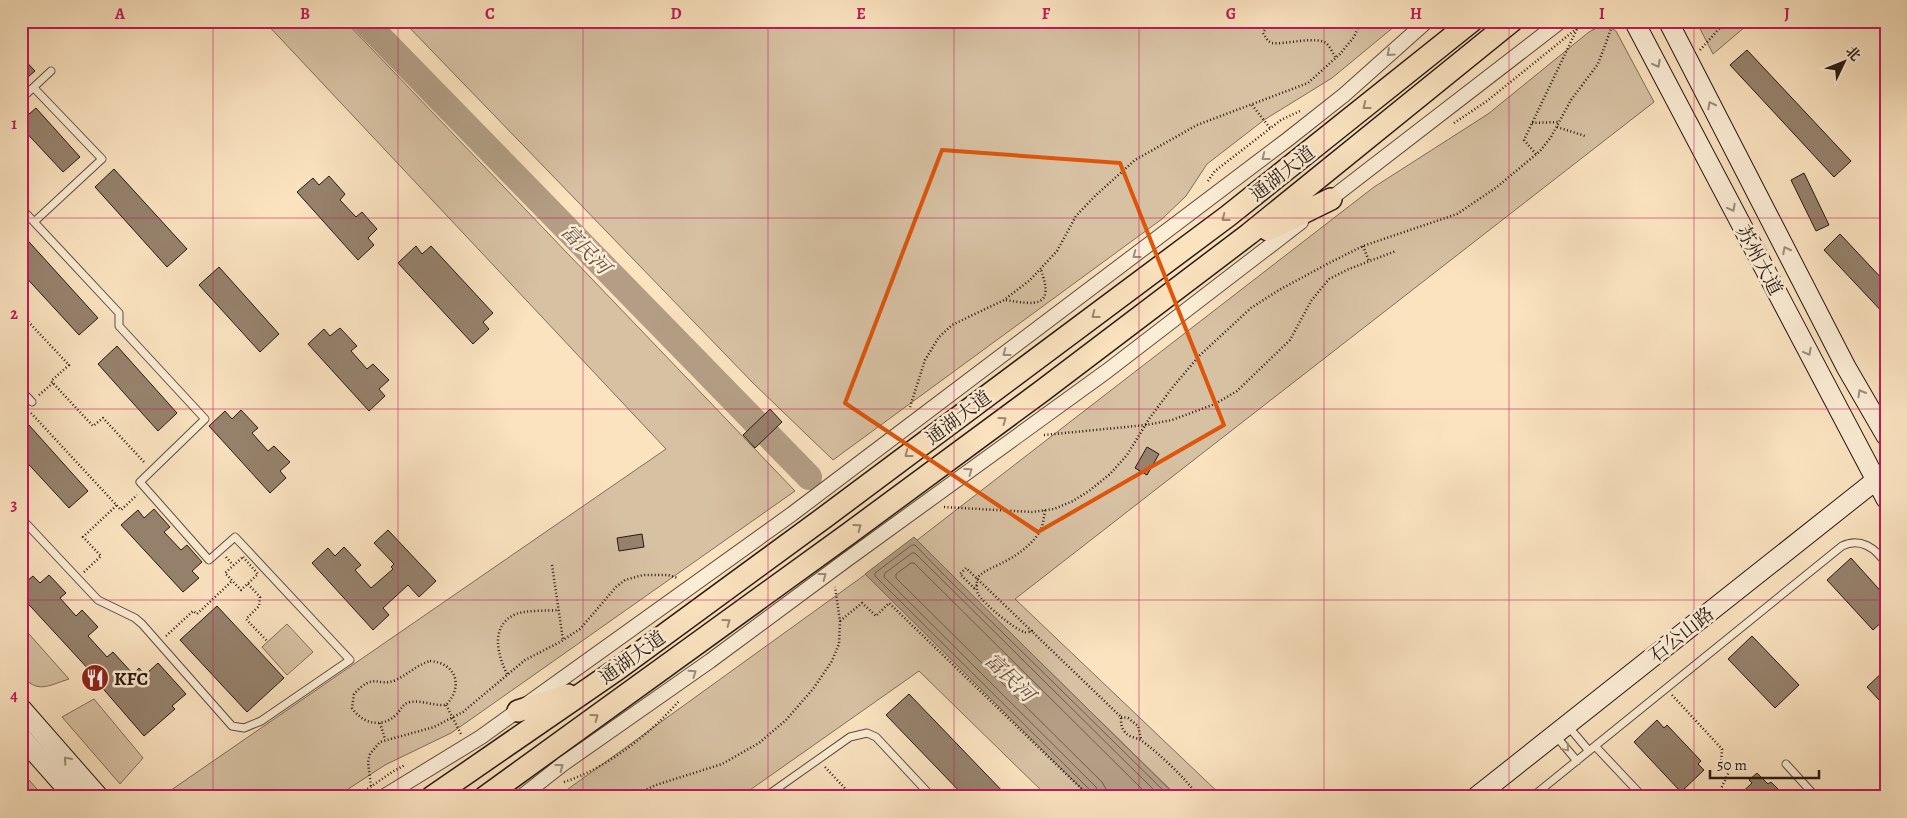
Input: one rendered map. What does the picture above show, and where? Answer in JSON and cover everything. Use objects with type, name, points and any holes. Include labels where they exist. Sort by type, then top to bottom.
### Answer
[{"type":"main road","points":[[1415,68],[1447,21]]},
{"type":"main road","name":"通湖大道","points":[[432,797],[590,688],[824,517],[1228,216],[1472,21]]},
{"type":"main road","name":"通湖大道","points":[[484,797],[910,489],[1042,391],[1229,249],[1512,21]]},
{"type":"main road","points":[[1229,249],[1331,199]]},
{"type":"main road","points":[[518,711],[590,688]]},
{"type":"street","points":[[383,797],[481,737],[792,514],[1192,213],[1344,95],[1427,21]]},
{"type":"street","points":[[521,797],[563,764],[710,661],[844,560],[1107,371],[1561,21]]},
{"type":"street","name":"苏州大道","points":[[1634,21],[1881,476],[1886,499]]},
{"type":"street","name":"苏州大道","points":[[1668,21],[1846,367],[1886,436]]},
{"type":"street","name":"石公山路","points":[[1476,797],[1881,476]]},
{"type":"street","points":[[21,708],[99,797]]},
{"type":"street","points":[[21,737],[74,797]]},
{"type":"lane","points":[[21,99],[51,71]]},
{"type":"lane","points":[[34,88],[102,160],[34,222]]},
{"type":"lane","points":[[21,208],[119,313],[119,326],[205,420],[140,482],[209,560],[235,538],[350,660],[262,721],[244,728],[232,726],[135,618],[98,600],[21,518]]},
{"type":"lane","points":[[21,390],[32,402]]},
{"type":"lane","points":[[1532,797],[1842,546],[1854,542],[1864,544],[1873,549],[1886,564]]},
{"type":"lane","points":[[1561,730],[1589,751]]},
{"type":"lane","points":[[1561,730],[1577,761]]},
{"type":"lane","points":[[766,797],[850,737],[867,733],[880,741],[932,797]]},
{"type":"lane","points":[[1595,746],[1643,797]]},
{"type":"lane","points":[[1786,764],[1816,797]]},
{"type":"path","points":[[1270,21],[1263,33],[1268,41],[1278,44],[1308,40],[1323,42],[1336,58]]},
{"type":"path","points":[[909,412],[912,395],[924,360],[939,337],[952,325],[1004,300],[1041,270],[1057,252],[1076,216],[1135,160],[1197,125],[1308,83],[1336,58],[1354,37],[1362,21]]},
{"type":"path","points":[[938,506],[1032,512],[1054,509],[1073,501],[1110,474],[1127,455],[1172,388],[1199,356],[1251,308],[1296,281],[1363,246],[1457,214],[1497,187],[1536,154],[1551,137],[1571,100],[1598,64],[1614,21]]},
{"type":"path","points":[[1689,62],[1726,21]]},
{"type":"path","points":[[1536,154],[1524,140],[1578,28]]},
{"type":"path","points":[[1252,105],[1270,128]]},
{"type":"path","points":[[1532,124],[1559,122]]},
{"type":"path","points":[[1557,127],[1585,136]]},
{"type":"path","points":[[1363,246],[1369,261]]},
{"type":"path","points":[[1040,435],[1146,425],[1172,420],[1215,404],[1237,391],[1290,340],[1311,301],[1329,279],[1337,274],[1396,251]]},
{"type":"path","points":[[1004,300],[1035,304],[1041,300],[1045,296],[1046,287],[1041,270]]},
{"type":"path","points":[[21,314],[69,365],[26,408],[121,510],[145,487]]},
{"type":"path","points":[[53,383],[93,426],[103,418],[152,470]]},
{"type":"path","points":[[78,578],[101,556],[83,537],[117,505]]},
{"type":"path","points":[[1033,631],[1026,633],[1008,624],[978,594],[977,578],[986,570],[998,565],[1025,548],[1042,527],[1045,510]]},
{"type":"path","points":[[242,557],[258,574],[248,584],[241,590],[225,573],[242,557]]},
{"type":"path","points":[[552,565],[563,640]]},
{"type":"path","points":[[977,585],[974,588],[960,574],[966,568],[977,578],[1121,717],[1128,718],[1138,726],[1141,740]]},
{"type":"path","points":[[371,786],[368,762],[374,747],[385,739],[434,727],[453,717],[481,698],[525,660],[580,629],[616,586],[625,580],[643,575],[668,574],[686,580]]},
{"type":"path","points":[[159,643],[193,611],[196,614],[232,581]]},
{"type":"path","points":[[631,797],[656,785],[722,764],[759,743],[786,720],[813,689],[832,661],[839,644],[840,621],[834,582]]},
{"type":"path","points":[[248,584],[260,597],[259,606],[246,619],[267,641]]},
{"type":"path","points":[[840,621],[862,603],[876,616],[890,604],[1090,797]]},
{"type":"path","points":[[507,674],[500,659],[498,648],[500,627],[518,613],[559,610]]},
{"type":"path","points":[[437,662],[445,664],[452,670],[456,681],[456,691],[452,699],[446,704],[431,705],[411,702],[405,704],[392,718],[380,723],[368,721],[352,708],[354,694],[368,681],[394,681],[422,664],[437,662]]},
{"type":"path","points":[[1666,688],[1722,749],[1722,763],[1729,772],[1717,797]]},
{"type":"path","points":[[446,704],[463,737]]},
{"type":"path","points":[[1121,717],[1121,725],[1124,732],[1131,737],[1141,740],[1173,769],[1199,797]]},
{"type":"path","points":[[380,723],[385,739]]},
{"type":"path","points":[[818,760],[853,797]]},
{"type":"highlighted area","points":[[942,150],[1120,163],[1224,425],[1038,532],[845,403]]},
{"type":"shaded area","points":[[264,21],[345,21],[795,491],[451,733],[385,765],[336,797],[161,797],[666,449]]},
{"type":"shaded area","points":[[403,21],[1401,21],[1332,78],[1264,120],[1207,164],[1186,196],[1162,219],[833,460],[753,383]]},
{"type":"shaded area","points":[[1696,21],[1752,21],[1713,54]]},
{"type":"shaded area","points":[[1604,24],[1616,31],[1654,102],[1015,599],[1223,797],[1178,797],[916,541],[1374,187],[1488,114],[1589,32]]},
{"type":"shaded area","points":[[866,574],[1097,797],[1048,797],[919,671],[740,797],[557,797]]},
{"type":"shaded area","points":[[287,624],[313,652],[287,675],[262,647]]},
{"type":"shaded area","points":[[21,625],[69,679],[43,687],[33,685],[21,675]]},
{"type":"shaded area","points":[[94,699],[143,758],[120,784],[62,717]]},
{"type":"shaded area","points":[[21,771],[44,797],[21,797]]},
{"type":"water","points":[[914,537],[1177,797],[1090,797],[865,574]]},
{"type":"building","points":[[1747,50],[1851,161],[1834,177],[1730,65]]},
{"type":"building","points":[[21,56],[35,71],[21,83]]},
{"type":"building","points":[[36,108],[80,157],[63,172],[21,127],[21,121]]},
{"type":"building","points":[[114,169],[187,249],[167,267],[95,187]]},
{"type":"building","points":[[1804,173],[1829,225],[1816,231],[1791,180]]},
{"type":"building","points":[[329,176],[345,194],[340,200],[356,217],[362,212],[377,229],[368,238],[374,245],[358,260],[297,192],[313,178],[319,185]]},
{"type":"building","points":[[21,233],[98,318],[79,335],[21,272]]},
{"type":"building","points":[[1840,234],[1886,283],[1886,316],[1824,250]]},
{"type":"building","points":[[416,246],[422,254],[431,246],[493,313],[483,322],[489,329],[473,344],[398,263]]},
{"type":"building","points":[[219,267],[279,334],[260,352],[199,285]]},
{"type":"building","points":[[340,328],[357,346],[351,351],[367,369],[373,364],[389,380],[379,389],[385,396],[369,411],[308,344],[324,329],[330,336]]},
{"type":"building","points":[[117,346],[177,413],[158,431],[98,364]]},
{"type":"building","points":[[770,409],[782,422],[755,448],[743,435]]},
{"type":"building","points":[[241,410],[258,428],[252,433],[268,451],[274,446],[290,462],[280,471],[286,478],[270,493],[209,426],[225,411],[232,419]]},
{"type":"building","points":[[28,424],[88,491],[69,508],[21,456],[21,430]]},
{"type":"building","points":[[1147,447],[1159,454],[1147,475],[1135,468]]},
{"type":"building","points":[[154,509],[170,527],[164,532],[181,550],[187,545],[202,562],[192,571],[199,578],[183,592],[121,525],[138,510],[144,518]]},
{"type":"building","points":[[388,530],[436,581],[419,597],[408,585],[383,608],[389,615],[373,630],[312,563],[328,548],[335,556],[344,547],[361,565],[355,570],[371,588],[393,569],[391,567],[394,564],[374,543]]},
{"type":"building","points":[[642,534],[644,547],[619,551],[617,538]]},
{"type":"building","points":[[1851,558],[1886,597],[1886,618],[1873,630],[1827,580]]},
{"type":"building","points":[[49,575],[66,593],[60,598],[76,616],[82,610],[98,627],[88,636],[107,657],[113,652],[133,674],[139,668],[145,675],[158,663],[186,694],[172,706],[175,709],[144,736],[99,684],[95,688],[85,677],[91,672],[21,596],[21,586],[33,576],[40,583]]},
{"type":"building","points":[[217,606],[284,678],[247,712],[180,640]]},
{"type":"building","points":[[1752,636],[1799,685],[1775,708],[1728,659]]},
{"type":"building","points":[[1886,669],[1886,696],[1880,701],[1867,687]]},
{"type":"building","points":[[909,694],[1008,797],[965,797],[886,715]]},
{"type":"building","points":[[1657,720],[1664,728],[1667,725],[1701,761],[1698,764],[1704,770],[1681,792],[1634,742]]},
{"type":"building","points":[[1757,773],[1768,784],[1771,782],[1786,797],[1737,797],[1752,783],[1749,780]]},
{"type":"waterway","name":"富民河","points":[[364,21],[809,477]]},
{"type":"place","name":"KFC","points":[[95,678]]}]
